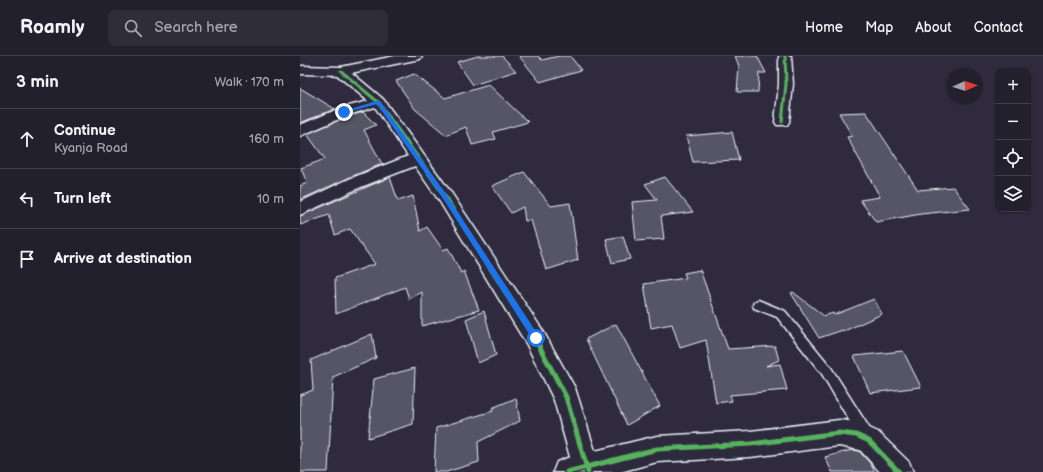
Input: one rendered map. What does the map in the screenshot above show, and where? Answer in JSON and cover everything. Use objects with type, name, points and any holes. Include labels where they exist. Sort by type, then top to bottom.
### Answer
[{"type":"main road","points":[[300,70],[341,71],[415,56]]},
{"type":"street","points":[[782,122],[786,84],[785,56]]},
{"type":"street","points":[[341,71],[378,102],[446,198],[536,338],[566,397],[581,470],[656,449],[750,444],[839,433],[856,435],[869,441],[899,472]]},
{"type":"street","points":[[300,131],[344,112],[378,102]]},
{"type":"street","points":[[300,209],[355,183],[417,159]]},
{"type":"lane","points":[[758,305],[781,314],[826,370],[869,441]]},
{"type":"building","points":[[478,56],[502,56],[516,71],[473,85],[457,62]]},
{"type":"building","points":[[519,56],[538,56],[542,60],[559,56],[570,56],[581,70],[540,82]]},
{"type":"building","points":[[735,56],[757,56],[766,73],[759,73],[758,92],[737,92],[739,66]]},
{"type":"building","points":[[414,74],[445,98],[489,85],[528,122],[493,132],[496,139],[472,145],[466,127],[446,135],[415,109],[396,81]]},
{"type":"building","points":[[300,88],[335,109],[300,123]]},
{"type":"building","points":[[363,112],[376,125],[364,130],[382,164],[300,200],[300,186],[307,183],[301,168],[325,159],[307,134],[349,116]]},
{"type":"building","points":[[866,112],[918,190],[953,187],[970,209],[921,214],[876,222],[860,200],[880,197],[847,137],[852,136],[839,113]]},
{"type":"building","points":[[732,132],[739,160],[693,162],[686,136]]},
{"type":"building","points":[[524,172],[551,206],[570,203],[578,260],[546,270],[531,220],[525,221],[523,207],[511,213],[492,186]]},
{"type":"building","points":[[390,177],[398,201],[413,196],[420,231],[427,227],[443,250],[448,248],[461,273],[464,271],[479,310],[422,326],[422,292],[409,299],[405,287],[336,314],[335,278],[375,264],[350,229],[335,235],[329,215],[300,225],[300,216]]},
{"type":"building","points":[[665,177],[693,212],[661,216],[664,239],[636,241],[632,202],[657,200],[645,184]]},
{"type":"building","points":[[623,236],[630,259],[612,263],[606,239]]},
{"type":"building","points":[[700,270],[728,349],[775,346],[779,360],[766,366],[780,364],[787,390],[730,395],[732,401],[716,403],[706,340],[680,348],[672,324],[651,328],[644,284],[686,278],[684,273]]},
{"type":"building","points":[[793,292],[824,316],[833,313],[834,315],[874,299],[882,314],[844,331],[843,330],[819,338],[791,293]]},
{"type":"building","points":[[484,311],[496,355],[478,363],[466,319]]},
{"type":"building","points":[[616,324],[660,406],[627,425],[586,339]]},
{"type":"building","points":[[372,334],[376,358],[333,377],[328,472],[300,472],[300,395],[313,390],[311,360]]},
{"type":"building","points":[[903,351],[921,387],[870,393],[854,356]]},
{"type":"building","points":[[415,368],[413,424],[368,438],[374,379]]},
{"type":"building","points":[[516,398],[520,421],[478,442],[479,462],[446,472],[434,472],[436,428],[493,411],[492,408]]},
{"type":"building","points":[[852,450],[859,451],[870,463],[875,472],[832,472],[825,457]]},
{"type":"cycle path","points":[[782,122],[786,84],[785,56]]},
{"type":"cycle path","points":[[341,71],[378,102],[446,198],[535,338],[566,397],[588,472]]},
{"type":"cycle path","points":[[567,472],[657,449],[750,444],[839,433],[856,435],[869,441],[899,472]]},
{"type":"route","points":[[344,112],[378,102],[446,198],[536,338]]}]
